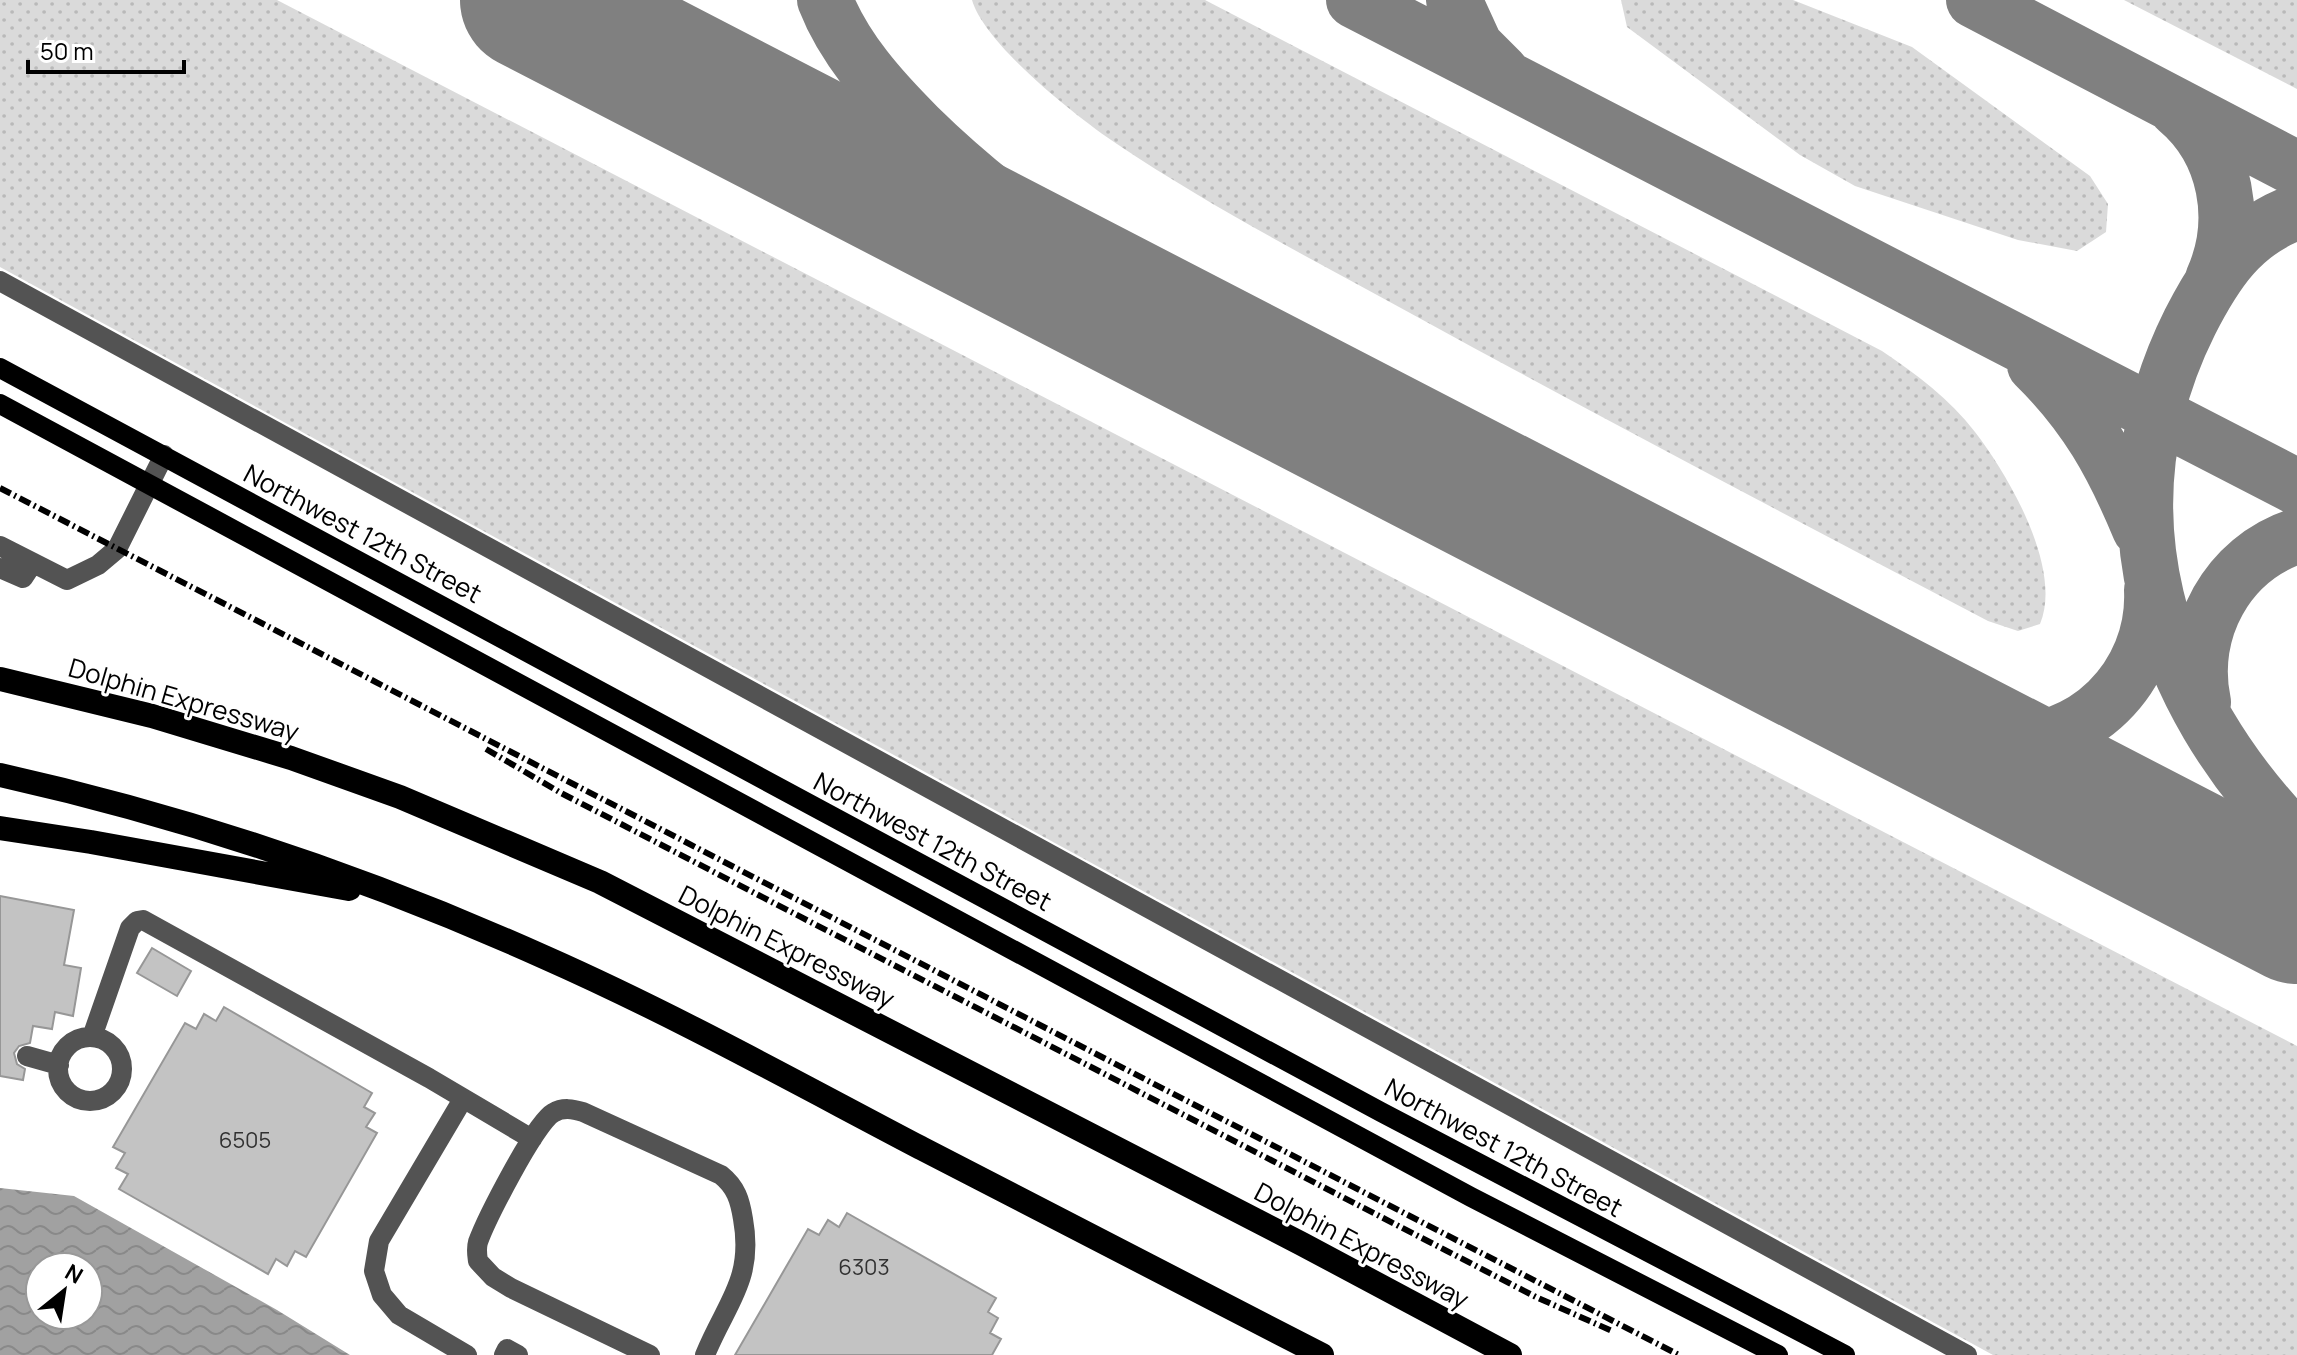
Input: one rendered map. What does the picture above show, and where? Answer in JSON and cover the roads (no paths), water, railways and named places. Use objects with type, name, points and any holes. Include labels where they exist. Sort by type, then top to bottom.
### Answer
[{"type":"highway","name":"Dolphin Expressway","points":[[0,679],[152,716],[291,758],[400,797],[600,882],[1288,1236],[1510,1355]]},
{"type":"highway","points":[[0,775],[187,822],[305,861],[411,900],[535,953],[626,996],[1322,1355]]},
{"type":"highway","points":[[0,828],[107,844],[411,900]]},
{"type":"main road","name":"Northwest 12th Street","points":[[0,368],[1381,1112],[1845,1355]]},
{"type":"main road","points":[[0,404],[1457,1190],[1778,1355]]},
{"type":"lane","points":[[0,281],[1967,1355]]},
{"type":"lane","points":[[0,546],[67,580],[98,565],[117,549],[164,455]]},
{"type":"lane","points":[[0,568],[23,578],[33,563]]},
{"type":"lane","points":[[92,1037],[130,928],[143,920],[532,1139]]},
{"type":"lane","points":[[92,1037],[112,1046],[118,1054],[122,1075],[111,1093],[92,1101],[72,1096],[60,1079],[59,1065],[65,1049],[72,1042],[92,1037]]},
{"type":"lane","points":[[27,1056],[59,1065]]},
{"type":"lane","points":[[463,1099],[379,1241],[374,1271],[382,1295],[399,1315],[467,1355]]},
{"type":"lane","points":[[650,1355],[511,1288],[493,1277],[478,1261],[478,1243],[532,1139],[545,1118],[554,1112],[573,1110],[721,1175],[729,1182],[740,1201],[747,1258],[740,1281],[705,1355]]},
{"type":"water","points":[[0,1188],[74,1196],[277,1310],[350,1355],[0,1355]]},
{"type":"railway","points":[[0,488],[1679,1355]]},
{"type":"railway","points":[[486,749],[561,793],[1536,1297],[1612,1331]]}]
